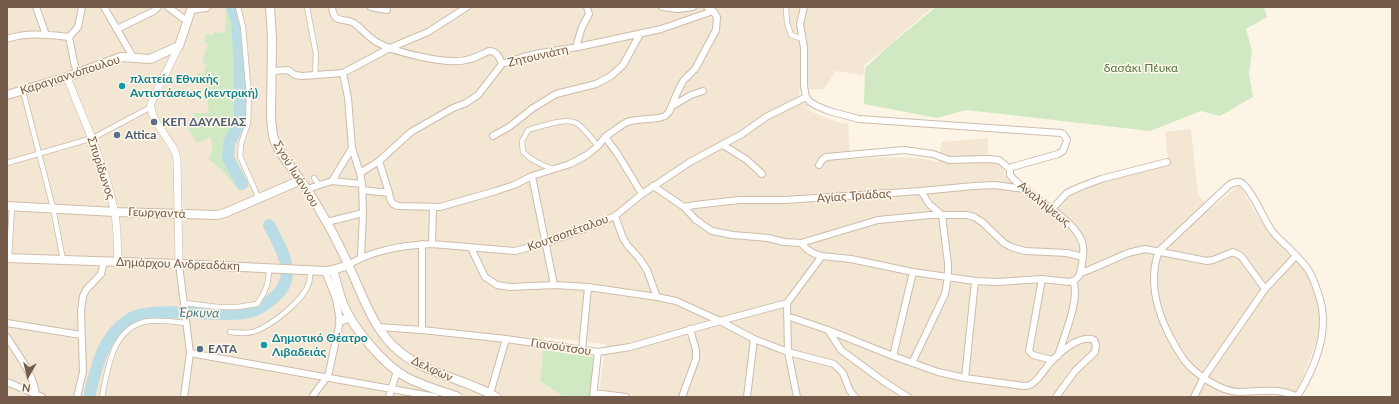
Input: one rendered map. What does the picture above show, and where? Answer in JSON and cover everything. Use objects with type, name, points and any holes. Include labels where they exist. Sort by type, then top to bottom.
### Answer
[{"type":"main road","points":[[179,46],[192,8],[206,7]]},
{"type":"main road","name":"Σγού Ιωάννου","points":[[270,7],[272,38],[271,118],[274,141],[280,153],[301,180],[327,222],[368,310],[378,327]]},
{"type":"main road","name":"Καραγιαννόπουλου","points":[[7,95],[67,78],[121,57],[150,59],[179,46]]},
{"type":"main road","name":"Γεωργαντά","points":[[9,206],[115,212],[217,215],[259,199],[301,180]]},
{"type":"main road","name":"Δημάρχου Ανδρεαδάκη","points":[[8,258],[329,271],[348,265]]},
{"type":"main road","points":[[329,271],[350,318],[371,346],[397,372],[427,386],[458,397]]},
{"type":"main road","points":[[340,321],[350,318]]},
{"type":"main road","name":"Δελφών","points":[[378,327],[399,352],[413,361],[493,395]]},
{"type":"street","points":[[36,7],[46,35]]},
{"type":"street","points":[[69,37],[78,27],[82,7]]},
{"type":"street","points":[[104,7],[134,57]]},
{"type":"street","points":[[117,29],[154,11],[158,7]]},
{"type":"street","points":[[168,7],[188,22]]},
{"type":"street","points":[[238,7],[243,27],[249,107],[248,123],[241,144],[240,156],[259,199]]},
{"type":"street","points":[[307,7],[316,54],[315,76]]},
{"type":"street","points":[[332,7],[336,18],[353,23],[376,42],[390,48],[450,62],[466,61],[492,51],[498,55],[502,64]]},
{"type":"street","points":[[371,7],[387,10]]},
{"type":"street","points":[[272,71],[286,70],[295,76],[315,76],[343,72],[390,48],[428,32],[467,7]]},
{"type":"street","points":[[576,47],[582,26],[589,14],[587,7]]},
{"type":"street","points":[[662,7],[693,7]]},
{"type":"street","points":[[379,161],[391,201],[394,205],[433,207],[451,205],[496,192],[532,176],[570,164],[587,155],[598,146],[605,137],[627,122],[659,118],[665,116],[669,112],[683,81],[695,69],[716,30],[717,17],[713,11],[707,7]]},
{"type":"street","points":[[786,7],[787,23],[791,35],[803,39]]},
{"type":"street","points":[[804,7],[800,24],[804,48],[804,86],[806,97]]},
{"type":"street","name":"Ζητουνιάτη","points":[[360,174],[379,161],[411,132],[446,112],[466,103],[478,95],[502,64],[540,53],[661,29],[713,11]]},
{"type":"street","points":[[493,136],[509,127],[533,108],[556,94],[596,84],[611,76],[623,65],[640,34]]},
{"type":"street","points":[[7,39],[25,35],[69,37]]},
{"type":"street","points":[[69,37],[77,73]]},
{"type":"street","points":[[179,46],[151,107],[153,115],[173,147],[177,158],[179,264],[190,353],[184,397]]},
{"type":"street","points":[[343,72],[348,98],[352,148],[360,174],[362,187],[363,213],[361,258]]},
{"type":"street","name":"Σπυρίδωνος","points":[[67,78],[93,138],[109,186],[115,212],[118,262]]},
{"type":"street","points":[[23,91],[54,208],[63,260]]},
{"type":"street","points":[[672,106],[691,95],[703,91]]},
{"type":"street","name":"Κουτσοπέταλου","points":[[348,265],[361,258],[397,247],[422,244],[515,251],[546,243],[615,216],[653,186],[690,162],[724,145],[766,117],[806,97]]},
{"type":"street","name":"Αναλήψεως","points":[[806,97],[813,104],[829,111],[859,119],[1061,134],[1066,137],[1067,140],[1063,151],[1058,154],[1016,165],[1010,169],[1010,175],[1024,189],[1071,225],[1082,240],[1084,251],[1080,273]]},
{"type":"street","points":[[7,163],[93,138],[151,107]]},
{"type":"street","points":[[553,169],[532,160],[523,152],[522,141],[528,130],[558,121],[575,123],[598,146]]},
{"type":"street","points":[[605,137],[617,153],[642,194]]},
{"type":"street","points":[[724,145],[747,160],[762,174]]},
{"type":"street","points":[[332,181],[352,148]]},
{"type":"street","points":[[818,165],[826,157],[904,150],[933,154],[949,160],[999,160],[1010,169]]},
{"type":"street","points":[[1052,209],[1067,193],[1080,187],[1102,179],[1167,162]]},
{"type":"street","points":[[532,176],[554,285]]},
{"type":"street","points":[[314,178],[319,185]]},
{"type":"street","points":[[307,189],[332,181],[389,193]]},
{"type":"street","points":[[1235,182],[1240,182],[1244,185],[1260,208],[1271,230],[1309,271],[1320,299],[1323,337],[1312,370],[1297,397],[1277,391],[1230,391],[1217,386],[1184,360],[1160,314],[1154,290],[1155,264],[1159,251],[1229,185],[1235,182]]},
{"type":"street","name":"Αγίας Τριάδας","points":[[684,207],[695,204],[739,200],[785,200],[974,186],[995,185],[1024,189]]},
{"type":"street","points":[[653,186],[684,207],[696,220],[712,231],[733,235],[801,243],[878,220],[931,215],[966,215],[974,217],[982,222],[1004,242],[1019,250],[1067,253],[1083,257]]},
{"type":"street","points":[[912,363],[945,294],[948,276],[942,215],[930,204],[921,191]]},
{"type":"street","points":[[8,258],[9,206]]},
{"type":"street","points":[[432,244],[433,207]]},
{"type":"street","points":[[327,222],[363,213]]},
{"type":"street","points":[[615,216],[622,238],[647,270],[657,297]]},
{"type":"street","points":[[801,243],[809,252],[822,256],[913,272],[975,281],[997,282],[1042,279],[1065,283],[1073,281],[1080,273],[1138,250],[1145,249],[1207,261],[1233,252],[1241,256],[1265,289]]},
{"type":"street","points":[[422,244],[422,330]]},
{"type":"street","points":[[471,248],[485,277],[497,285],[554,285],[588,287],[676,301],[720,321],[754,339],[788,352],[834,364],[843,373],[850,390],[855,397]]},
{"type":"street","points":[[797,397],[788,352],[787,303],[822,256]]},
{"type":"street","points":[[1194,397],[1204,377],[1265,289],[1296,256]]},
{"type":"street","points":[[77,397],[82,372],[81,311],[83,296],[86,290],[101,274],[104,261]]},
{"type":"street","points":[[184,303],[238,308],[257,304],[269,282],[269,268]]},
{"type":"street","points":[[230,332],[243,333],[256,330],[278,318],[304,291],[308,283],[311,270]]},
{"type":"street","points":[[312,397],[327,377],[334,354],[340,321],[329,271]]},
{"type":"street","points":[[893,356],[913,272]]},
{"type":"street","points":[[1042,279],[1029,351],[1033,355],[1055,358]]},
{"type":"street","points":[[965,378],[975,281]]},
{"type":"street","points":[[1055,358],[1075,301],[1076,289],[1073,281]]},
{"type":"street","points":[[582,350],[588,287]]},
{"type":"street","name":"Γιανούτσου","points":[[378,327],[506,339],[598,352],[630,347],[787,303]]},
{"type":"street","points":[[787,316],[938,372],[965,378],[1024,386],[1034,383],[1055,358],[1081,339],[1090,338],[1094,340],[1096,345],[1095,352],[1075,371],[1056,397]]},
{"type":"street","points":[[102,397],[112,355],[120,339],[129,329],[140,323],[186,321]]},
{"type":"street","points":[[7,323],[81,335]]},
{"type":"street","points":[[682,397],[696,359],[696,350],[690,329]]},
{"type":"street","points":[[828,330],[841,350],[883,381],[908,397]]},
{"type":"street","points":[[7,337],[26,367],[39,396]]},
{"type":"street","points":[[493,395],[506,339]]},
{"type":"street","points":[[747,397],[754,339]]},
{"type":"street","points":[[598,352],[593,395],[626,397]]},
{"type":"street","points":[[190,353],[436,397]]},
{"type":"street","points":[[389,397],[397,372]]},
{"type":"street","points":[[7,382],[39,396]]},
{"type":"shaded area","points":[[7,7],[933,7],[864,66],[863,75],[836,71],[824,89],[799,89],[799,95],[812,112],[837,122],[848,124],[850,159],[894,157],[920,158],[938,162],[942,142],[988,138],[988,162],[998,163],[1003,169],[1007,179],[1051,215],[1067,197],[1105,181],[1169,165],[1165,132],[1191,129],[1198,195],[1211,209],[1239,185],[1265,228],[1307,274],[1314,294],[1322,309],[1320,332],[1302,379],[1293,397],[598,397],[606,344],[544,337],[540,381],[564,397],[7,397]]},
{"type":"green space","name":"δασάκι Πέυκα","points":[[936,7],[1264,7],[1267,17],[1246,29],[1252,50],[1249,74],[1253,97],[1220,116],[1201,111],[1150,131],[966,110],[937,118],[864,104],[865,68],[892,43]]},
{"type":"green space","points":[[226,9],[229,9],[232,18],[238,64],[238,122],[227,143],[227,158],[244,189],[240,191],[221,169],[208,159],[212,148],[210,137],[197,143],[186,125],[194,120],[193,113],[209,113],[205,83],[194,80],[198,73],[203,74],[207,65],[202,63],[208,44],[204,42],[206,34],[213,35],[214,32],[225,33]]},
{"type":"green space","points":[[543,350],[594,357],[591,391],[589,397],[564,397],[540,381]]},
{"type":"waterway","name":"Έρκυνα","points":[[232,7],[237,21],[240,65],[240,123],[229,143],[228,158],[242,184]]},
{"type":"waterway","name":"Έρκυνα","points":[[89,397],[94,375],[107,344],[120,326],[133,317],[142,314],[162,312],[220,314],[244,313],[260,308],[280,292],[285,283],[287,273],[286,264],[283,254],[269,225]]},
{"type":"place","name":"πλατεία Εθνικής Αντιστάσεως (κεντρική)","points":[[122,86]]},
{"type":"place","name":"ΚΕΠ ΔΑΥΛΕΙΑΣ","points":[[154,122]]},
{"type":"place","name":"Attica","points":[[117,135]]},
{"type":"place","name":"Δημοτικό Θέατρο Λιβαδειάς","points":[[264,345]]},
{"type":"place","name":"ΕΛΤΑ","points":[[200,349]]}]
